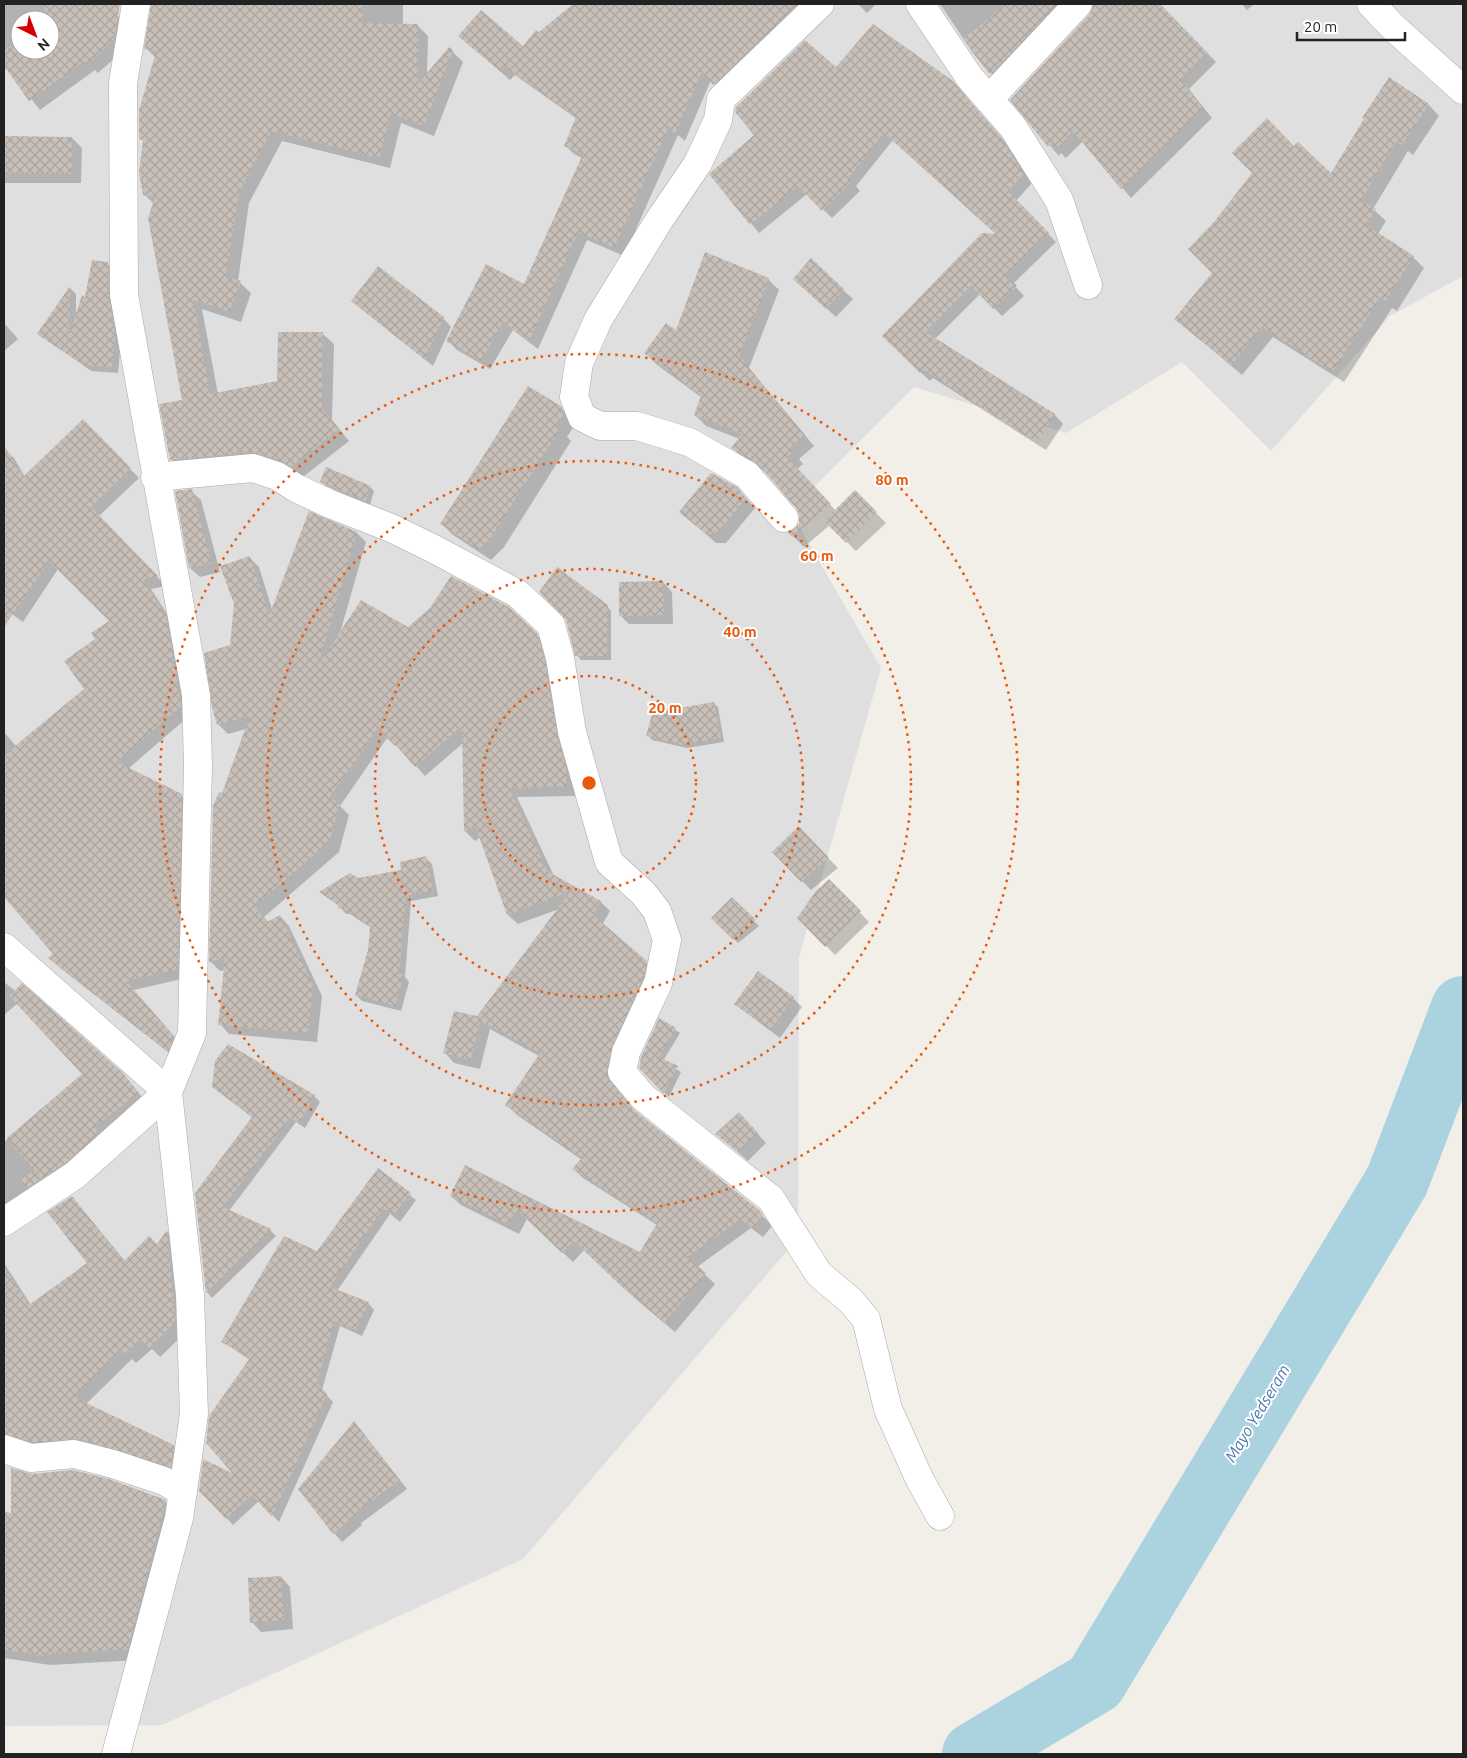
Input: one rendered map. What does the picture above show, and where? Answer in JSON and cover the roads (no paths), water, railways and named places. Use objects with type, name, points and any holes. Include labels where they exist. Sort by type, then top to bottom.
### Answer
[{"type":"street","points":[[4,1222],[75,1175],[168,1092],[192,1033],[198,765],[196,695],[155,477],[124,295],[123,83],[136,4]]},
{"type":"street","points":[[784,518],[747,475],[689,442],[637,426],[600,426],[582,417],[574,397],[579,363],[598,320],[658,222],[698,162],[718,120],[721,99],[820,4]]},
{"type":"street","points":[[920,4],[970,78],[1012,126],[1059,200],[1088,285]]},
{"type":"street","points":[[989,99],[1078,4]]},
{"type":"street","points":[[1371,4],[1394,28],[1463,90]]},
{"type":"street","points":[[155,477],[253,468],[277,476],[313,496],[432,548],[509,589],[518,594],[551,625],[560,658],[572,732],[596,809],[609,862],[643,893],[657,911],[667,940],[658,983],[626,1052],[622,1072],[643,1097],[771,1199],[819,1274],[851,1301],[866,1319],[888,1409],[919,1478],[940,1516]]},
{"type":"street","points":[[4,947],[168,1092],[191,1305],[194,1414],[179,1518],[116,1754]]},
{"type":"street","points":[[4,1449],[32,1458],[74,1454],[114,1464],[164,1481],[183,1492]]},
{"type":"waterway","name":"Mayo Yedseram","points":[[974,1754],[1095,1682],[1397,1181],[1463,1008]]}]
